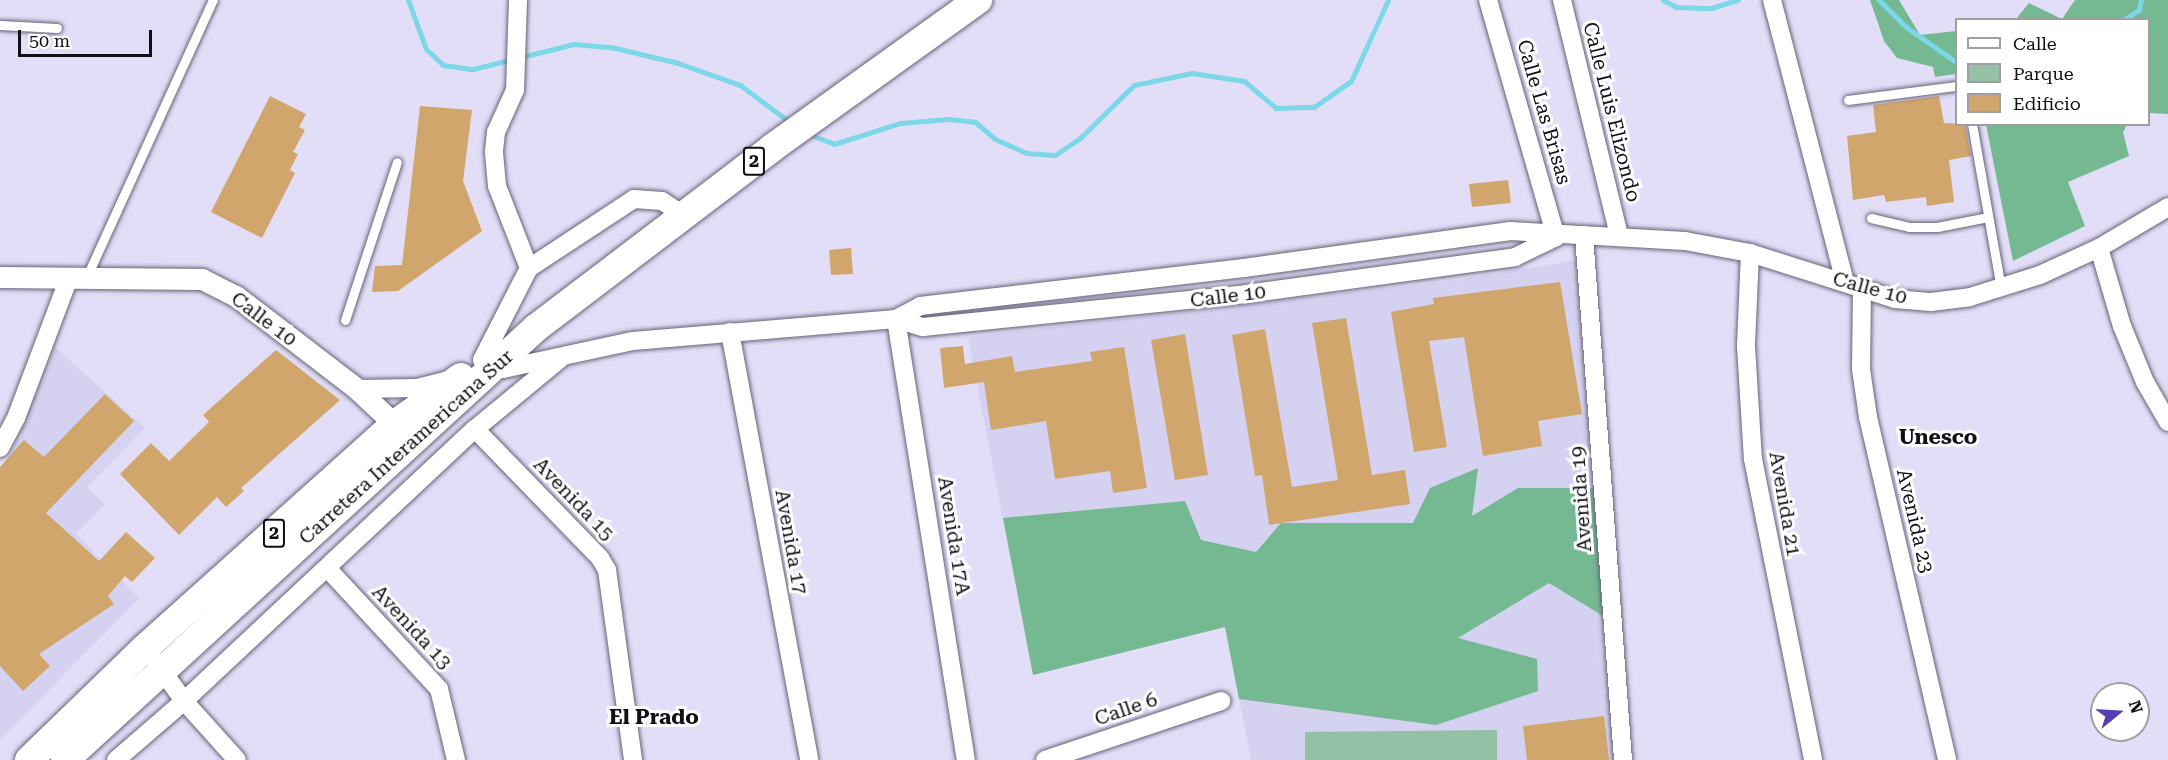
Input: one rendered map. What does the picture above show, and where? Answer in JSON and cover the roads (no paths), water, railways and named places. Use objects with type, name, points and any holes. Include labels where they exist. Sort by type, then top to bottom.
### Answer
[{"type":"highway","name":"Carretera Interamericana Sur","points":[[29,760],[153,658],[479,369],[536,328],[682,214],[978,0]]},
{"type":"highway","name":"Carretera Interamericana Sur","points":[[65,760],[153,658]]},
{"type":"street","points":[[518,0],[515,90],[496,132],[494,152],[498,186],[529,268]]},
{"type":"street","name":"Calle Las Brisas","points":[[1488,0],[1556,237]]},
{"type":"street","name":"Calle Luis Elizondo","points":[[1562,0],[1619,235]]},
{"type":"street","name":"Avenida 23","points":[[1772,0],[1854,286],[1861,369],[1868,417],[1947,760]]},
{"type":"street","points":[[479,369],[529,268],[634,199],[662,201],[682,214]]},
{"type":"street","name":"Calle 10","points":[[896,319],[920,306],[1244,268],[1510,231],[1556,237],[1619,235],[1685,241],[1750,253],[1895,299],[1931,302],[2001,289],[2099,248],[2168,207]]},
{"type":"street","name":"Avenida 19","points":[[1584,235],[1623,760]]},
{"type":"street","name":"Calle 10","points":[[357,389],[417,388],[479,369],[561,358],[633,341],[896,319],[923,327],[1246,294],[1515,257],[1556,237]]},
{"type":"street","points":[[2099,248],[2122,326],[2145,382],[2168,422]]},
{"type":"street","name":"Avenida 21","points":[[1750,253],[1746,346],[1753,459],[1813,760]]},
{"type":"street","name":"Calle 10","points":[[0,277],[202,279],[236,296],[357,389],[405,433]]},
{"type":"street","points":[[0,448],[16,418],[78,278]]},
{"type":"street","name":"Avenida 17A","points":[[896,319],[966,760]]},
{"type":"street","name":"Avenida 17","points":[[730,332],[809,760]]},
{"type":"street","points":[[116,760],[184,701],[475,429],[561,358]]},
{"type":"street","name":"Avenida 15","points":[[475,429],[600,558],[607,570],[633,760]]},
{"type":"street","name":"Avenida 13","points":[[327,568],[439,689],[456,760]]},
{"type":"street","points":[[153,658],[184,701],[237,760]]},
{"type":"street","name":"Calle 6","points":[[1045,760],[1221,701]]},
{"type":"lane","points":[[78,278],[213,0]]},
{"type":"lane","points":[[0,25],[57,28]]},
{"type":"lane","points":[[1848,100],[1955,86]]},
{"type":"lane","points":[[1972,126],[2001,289]]},
{"type":"lane","points":[[345,320],[396,162]]},
{"type":"lane","points":[[1871,218],[1910,227],[1937,227],[1989,217]]},
{"type":"waterway","points":[[408,0],[426,49],[443,65],[473,69],[574,44],[611,47],[678,63],[740,85],[791,123]]},
{"type":"waterway","points":[[806,133],[834,144],[900,123],[948,119],[975,122],[995,139],[1026,153],[1055,155],[1079,139],[1134,85],[1192,73],[1244,81],[1276,108],[1314,107],[1351,81],[1388,0]]},
{"type":"waterway","points":[[1663,0],[1676,7],[1711,8],[1738,0]]},
{"type":"waterway","points":[[1879,0],[1906,27],[1955,61]]},
{"type":"waterway","points":[[2126,18],[2139,10],[2141,0]]},
{"type":"district","name":"Unesco","points":[[1938,437]]},
{"type":"district","name":"El Prado","points":[[654,717]]}]
